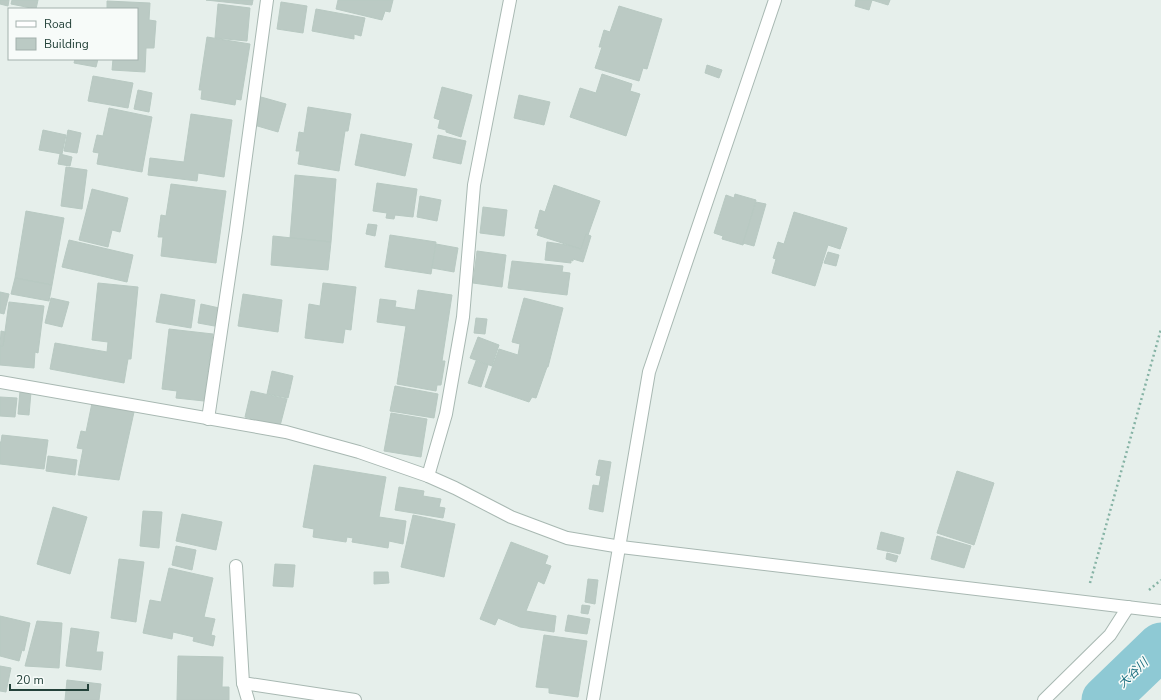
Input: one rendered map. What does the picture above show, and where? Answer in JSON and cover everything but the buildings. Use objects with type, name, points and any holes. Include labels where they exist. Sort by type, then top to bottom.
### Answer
[{"type":"street","points":[[208,419],[236,230],[267,0]]},
{"type":"street","points":[[428,476],[448,407],[463,317],[474,185],[510,0]]},
{"type":"street","points":[[593,700],[649,372],[775,0]]},
{"type":"street","points":[[0,382],[286,432],[359,452],[428,476],[511,517],[567,538],[620,547],[1161,611]]},
{"type":"street","points":[[236,566],[243,683],[248,700]]},
{"type":"street","points":[[1044,700],[1110,635],[1128,607]]},
{"type":"street","points":[[243,683],[355,700]]},
{"type":"path","points":[[1084,602],[1161,329]]},
{"type":"waterway","name":"大谷川","points":[[1105,700],[1161,646]]}]
